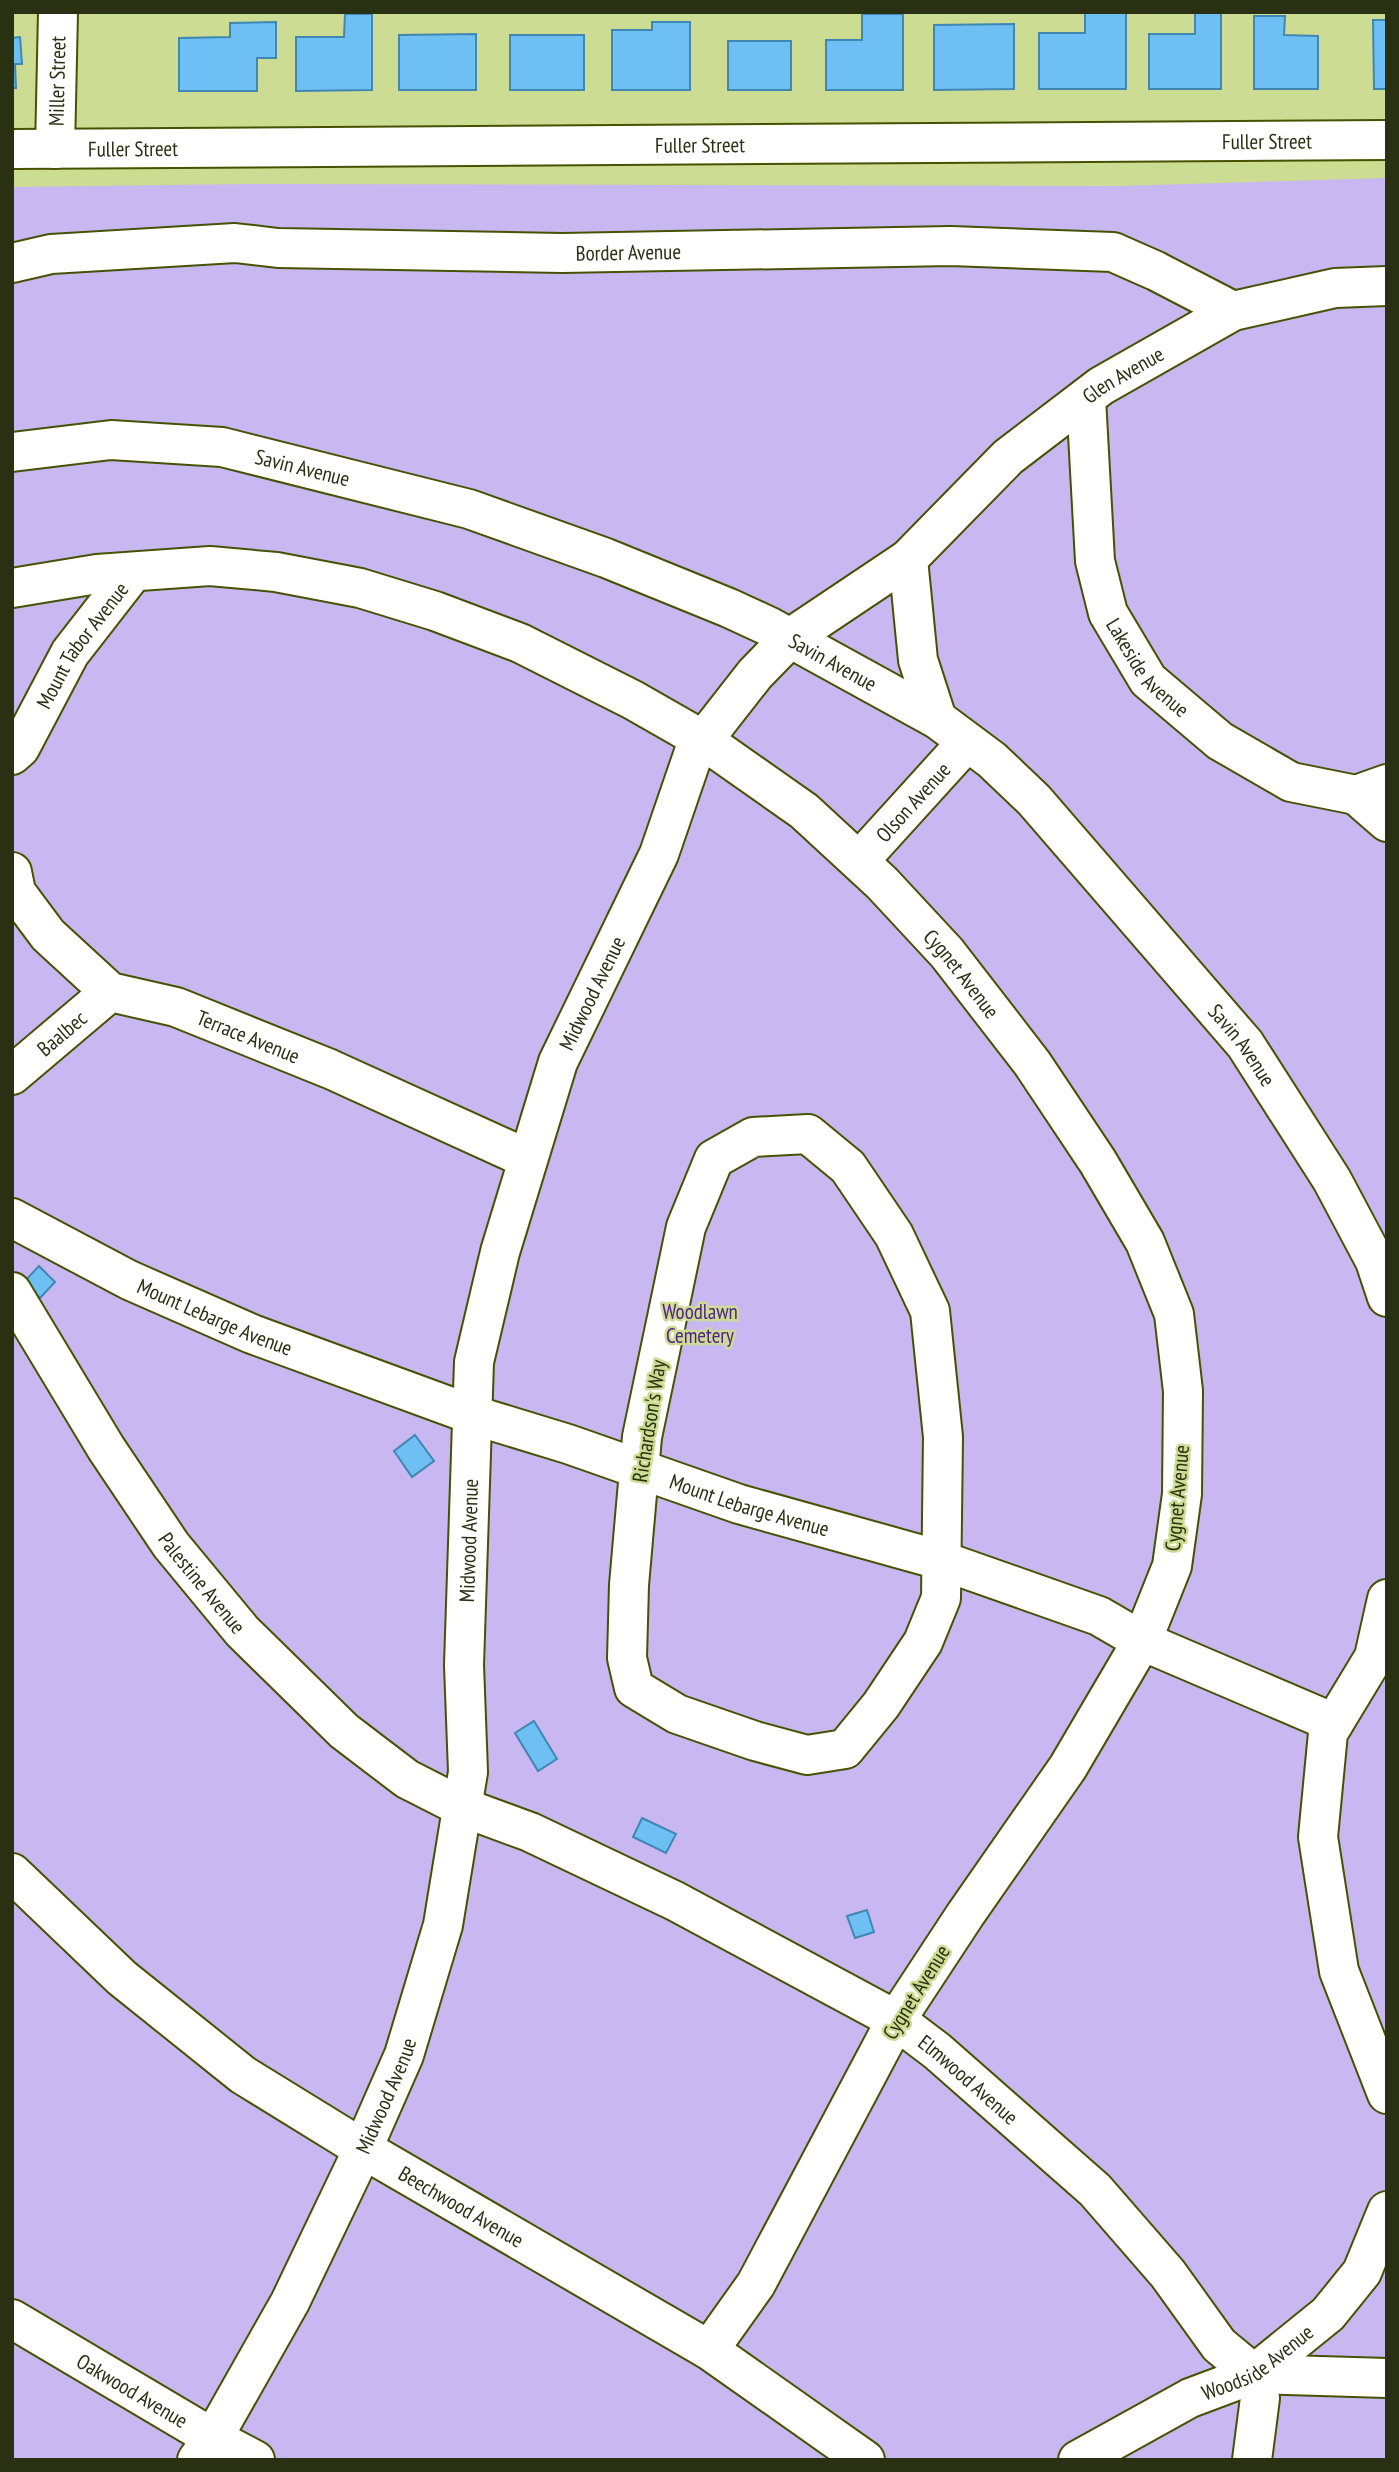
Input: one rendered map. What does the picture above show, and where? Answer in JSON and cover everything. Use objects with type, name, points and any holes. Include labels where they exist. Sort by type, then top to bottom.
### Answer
[{"type":"street","name":"Miller Street","points":[[55,149],[58,12]]},
{"type":"street","name":"Fuller Street","points":[[12,149],[1387,140]]},
{"type":"street","name":"Border Avenue","points":[[12,264],[51,254],[234,243],[278,248],[562,253],[951,246],[1012,248],[1113,252],[1233,311]]},
{"type":"street","name":"Glen Avenue","points":[[790,638],[908,559],[1008,457],[1101,386],[1233,311],[1335,288],[1387,286]]},
{"type":"street","name":"Lakeside Avenue","points":[[1086,398],[1096,561],[1108,613],[1148,680],[1220,741],[1291,782],[1371,789]]},
{"type":"street","name":"Savin Avenue","points":[[12,452],[111,440],[222,447],[469,509],[606,558],[729,607],[937,719],[992,760],[1034,800],[1245,1044],[1332,1180],[1375,1261],[1387,1297]]},
{"type":"street","points":[[908,559],[918,660],[937,719]]},
{"type":"street","points":[[12,588],[97,574],[210,566],[276,572],[359,588],[435,611],[520,643],[633,700],[703,740]]},
{"type":"street","name":"Mount Tabor Avenue","points":[[15,762],[70,653],[133,572]]},
{"type":"street","name":"Midwood Avenue","points":[[205,2449],[290,2302],[363,2149],[404,2055],[443,1925],[468,1772],[464,1665],[474,1362],[500,1252],[558,1062],[659,854],[694,752],[755,674],[790,638]]},
{"type":"street","name":"Cygnet Avenue","points":[[703,740],[804,811],[882,883],[947,953],[1032,1063],[1098,1162],[1145,1242],[1174,1314],[1183,1391],[1182,1494],[1172,1566],[1142,1642],[1068,1767],[896,2020],[757,2284],[709,2350]]},
{"type":"street","name":"Olson Avenue","points":[[859,861],[967,742]]},
{"type":"street","points":[[1371,789],[1387,822]]},
{"type":"street","name":"Terrace Avenue","points":[[12,872],[16,892],[48,935],[110,992],[189,1012],[330,1069],[528,1159]]},
{"type":"street","name":"Baalbec","points":[[12,1075],[110,992]]},
{"type":"street","name":"Richardson's Way","points":[[808,1134],[848,1167],[894,1236],[930,1311],[943,1437],[940,1560],[941,1598],[923,1642],[881,1705],[845,1749],[807,1755],[755,1741],[677,1714],[634,1688],[626,1658],[629,1585],[642,1437],[686,1227],[713,1159],[753,1137],[808,1134]]},
{"type":"street","name":"Mount Lebarge Avenue","points":[[12,1218],[130,1280],[252,1334],[473,1415],[568,1444],[739,1504],[940,1560],[1099,1616],[1142,1642],[1334,1723]]},
{"type":"street","name":"Palestine Avenue","points":[[12,1292],[106,1448],[171,1545],[242,1631],[344,1731],[407,1779],[462,1807]]},
{"type":"street","points":[[1387,1599],[1382,1657],[1328,1733],[1318,1837],[1339,1971],[1387,2094]]},
{"type":"street","name":"Elmwood Avenue","points":[[462,1807],[530,1832],[675,1901],[896,2020],[937,2051],[1095,2190],[1168,2274],[1219,2345],[1254,2374]]},
{"type":"street","name":"Beechwood Avenue","points":[[12,1873],[122,1979],[243,2075],[363,2149],[709,2350],[866,2460]]},
{"type":"street","name":"Woodside Avenue","points":[[1078,2460],[1190,2398],[1254,2374],[1328,2314],[1362,2272],[1387,2211]]},
{"type":"street","name":"Oakwood Avenue","points":[[12,2319],[205,2449],[255,2460]]},
{"type":"street","points":[[1252,2460],[1260,2399],[1254,2374],[1387,2378]]},
{"type":"green space","name":"Woodlawn Cemetery","points":[[1387,178],[1387,2460],[12,2460],[12,187],[249,184],[1119,186]]},
{"type":"building","points":[[1195,12],[1221,12],[1221,89],[1149,89],[1149,34],[1195,34]]},
{"type":"building","points":[[1085,13],[1126,13],[1126,89],[1039,89],[1039,33],[1085,33]]},
{"type":"building","points":[[345,14],[372,14],[372,90],[296,91],[296,37],[344,37]]},
{"type":"building","points":[[862,14],[903,14],[903,90],[826,90],[826,40],[862,40]]},
{"type":"building","points":[[1254,16],[1285,16],[1284,35],[1318,36],[1318,89],[1254,89]]},
{"type":"building","points":[[1373,20],[1387,20],[1387,89],[1374,89]]},
{"type":"building","points":[[276,22],[276,58],[257,58],[257,91],[179,91],[179,38],[230,37],[230,23]]},
{"type":"building","points":[[652,22],[690,22],[690,90],[612,90],[612,30],[652,30]]},
{"type":"building","points":[[1014,24],[1014,89],[934,90],[934,25]]},
{"type":"building","points":[[476,34],[476,90],[399,90],[399,35]]},
{"type":"building","points":[[510,35],[584,35],[584,90],[510,90]]},
{"type":"building","points":[[20,37],[22,64],[15,64],[16,88],[12,88],[12,38]]},
{"type":"building","points":[[728,41],[791,41],[791,90],[728,90]]},
{"type":"building","points":[[39,1266],[55,1282],[40,1298],[24,1282]]},
{"type":"building","points":[[415,1435],[434,1461],[412,1477],[394,1451]]},
{"type":"building","points":[[534,1721],[557,1759],[538,1771],[515,1733]]},
{"type":"building","points":[[642,1818],[676,1834],[666,1853],[633,1837]]},
{"type":"building","points":[[867,1910],[874,1932],[855,1938],[847,1916]]}]
